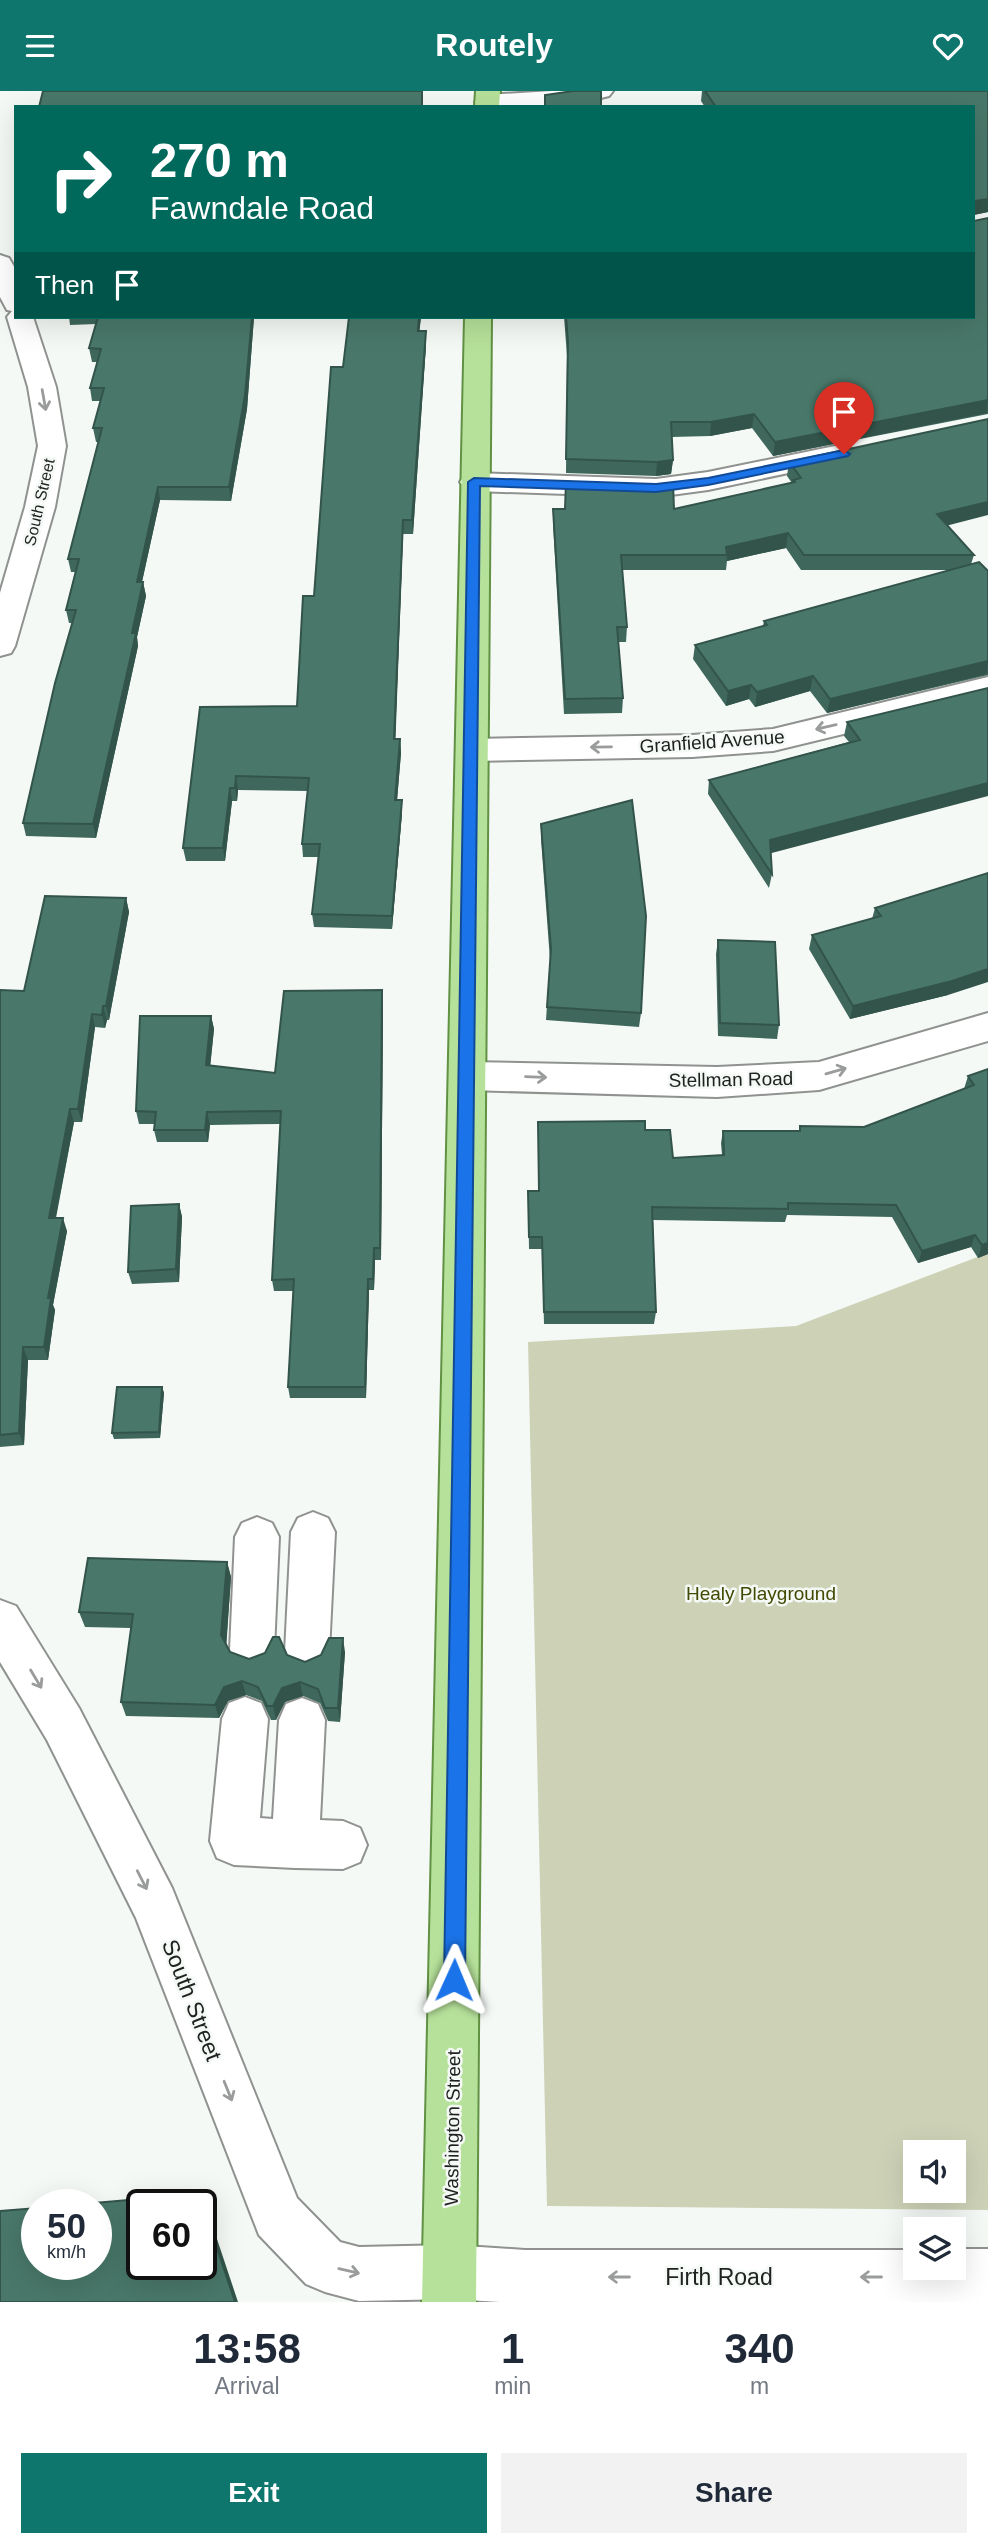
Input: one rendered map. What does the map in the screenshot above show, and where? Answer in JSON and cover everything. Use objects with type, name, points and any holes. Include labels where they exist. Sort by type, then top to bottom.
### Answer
[{"type":"main road","name":"Washington Street","points":[[449,2287],[478,319]]},
{"type":"street","points":[[487,100],[532,101],[601,91]]},
{"type":"street","points":[[0,263],[14,299]]},
{"type":"street","name":"South Street","points":[[0,646],[40,507],[52,446],[42,387],[21,319]]},
{"type":"street","points":[[474,482],[656,488],[708,481],[867,449]]},
{"type":"street","name":"Granfield Avenue","points":[[472,750],[692,745],[773,740],[988,688]]},
{"type":"street","name":"Stellman Road","points":[[468,1076],[717,1082],[819,1076],[988,1027]]},
{"type":"street","points":[[307,1652],[313,1532]]},
{"type":"street","points":[[252,1650],[257,1537]]},
{"type":"street","name":"South Street","points":[[0,1621],[63,1724],[155,1905],[278,2216],[325,2265],[359,2274],[449,2287]]},
{"type":"street","points":[[245,1719],[234,1841],[343,1845]]},
{"type":"street","points":[[295,1844],[302,1720]]},
{"type":"street","name":"Firth Road","points":[[449,2287],[525,2277],[988,2277]]},
{"type":"green space","name":"Healy Playground","points":[[988,1253],[988,2210],[547,2206],[528,1342],[796,1326]]},
{"type":"building","points":[[43,91],[422,91],[422,105],[40,105]]},
{"type":"building","points":[[601,91],[601,105],[545,105],[545,95]]},
{"type":"building","points":[[705,91],[988,91],[988,199],[975,201],[975,105],[715,105]]},
{"type":"building","points":[[988,218],[988,400],[775,442],[754,414],[711,422],[671,422],[673,460],[657,462],[566,459],[566,319],[975,319],[975,221]]},
{"type":"building","points":[[97,319],[252,319],[245,395],[229,487],[158,487],[137,582],[143,582],[132,633],[136,633],[93,824],[23,823],[55,683],[76,610],[66,610],[79,559],[68,559],[102,428],[93,428],[104,388],[90,388],[101,349],[89,348]]},
{"type":"building","points":[[349,319],[419,319],[418,331],[426,331],[412,520],[403,520],[394,739],[400,739],[395,800],[402,800],[392,916],[312,914],[320,844],[302,844],[309,778],[236,776],[235,788],[230,788],[223,848],[183,848],[200,707],[297,706],[303,596],[314,596],[331,367],[343,367]]},
{"type":"building","points":[[988,419],[988,502],[937,514],[974,555],[804,555],[788,533],[726,547],[727,555],[621,555],[627,627],[617,627],[623,698],[565,699],[553,509],[565,509],[566,482],[657,485],[673,483],[674,509],[795,482],[793,480],[801,478],[789,462]]},
{"type":"building","points":[[979,562],[988,571],[988,661],[830,699],[813,676],[757,692],[751,685],[728,691],[695,645],[767,625],[764,621]]},
{"type":"building","points":[[988,688],[988,783],[770,840],[772,874],[709,780],[860,740],[847,722]]},
{"type":"building","points":[[632,800],[646,916],[641,1013],[547,1007],[551,949],[541,824]]},
{"type":"building","points":[[988,873],[988,969],[853,1006],[812,935],[881,916],[875,908]]},
{"type":"building","points":[[45,896],[126,898],[106,1006],[103,1006],[102,1015],[92,1014],[78,1109],[70,1109],[49,1218],[63,1218],[48,1298],[51,1298],[44,1347],[23,1347],[19,1433],[0,1435],[0,990],[24,991]]},
{"type":"building","points":[[718,940],[775,942],[779,1025],[720,1023]]},
{"type":"building","points":[[382,990],[380,1248],[374,1248],[373,1279],[368,1279],[365,1387],[288,1387],[294,1279],[272,1280],[281,1111],[207,1112],[205,1130],[154,1130],[156,1112],[136,1111],[140,1016],[211,1016],[206,1065],[275,1073],[284,991]]},
{"type":"building","points":[[988,1069],[988,1243],[982,1245],[975,1235],[922,1251],[896,1205],[788,1203],[788,1209],[652,1207],[656,1312],[544,1312],[542,1237],[529,1237],[528,1191],[539,1191],[538,1122],[645,1121],[645,1130],[670,1130],[673,1158],[724,1155],[723,1131],[800,1131],[800,1126],[864,1127],[974,1085],[968,1076]]},
{"type":"building","points":[[179,1204],[176,1269],[128,1272],[131,1206]]},
{"type":"building","points":[[117,1387],[162,1387],[159,1432],[112,1433]]},
{"type":"building","points":[[88,1558],[227,1562],[221,1635],[230,1652],[249,1659],[265,1653],[273,1637],[279,1637],[287,1655],[305,1662],[321,1655],[329,1638],[343,1638],[338,1708],[325,1708],[318,1689],[300,1682],[282,1688],[273,1706],[267,1706],[258,1687],[242,1681],[224,1687],[215,1705],[121,1702],[133,1614],[79,1612]]},
{"type":"building","points":[[126,2200],[126,2280],[217,2280],[217,2248],[235,2302],[0,2302],[0,2211],[21,2209],[21,2280],[112,2280],[112,2201]]},
{"type":"route","points":[[454,1980],[474,482],[656,488],[708,481],[844,454]]}]
